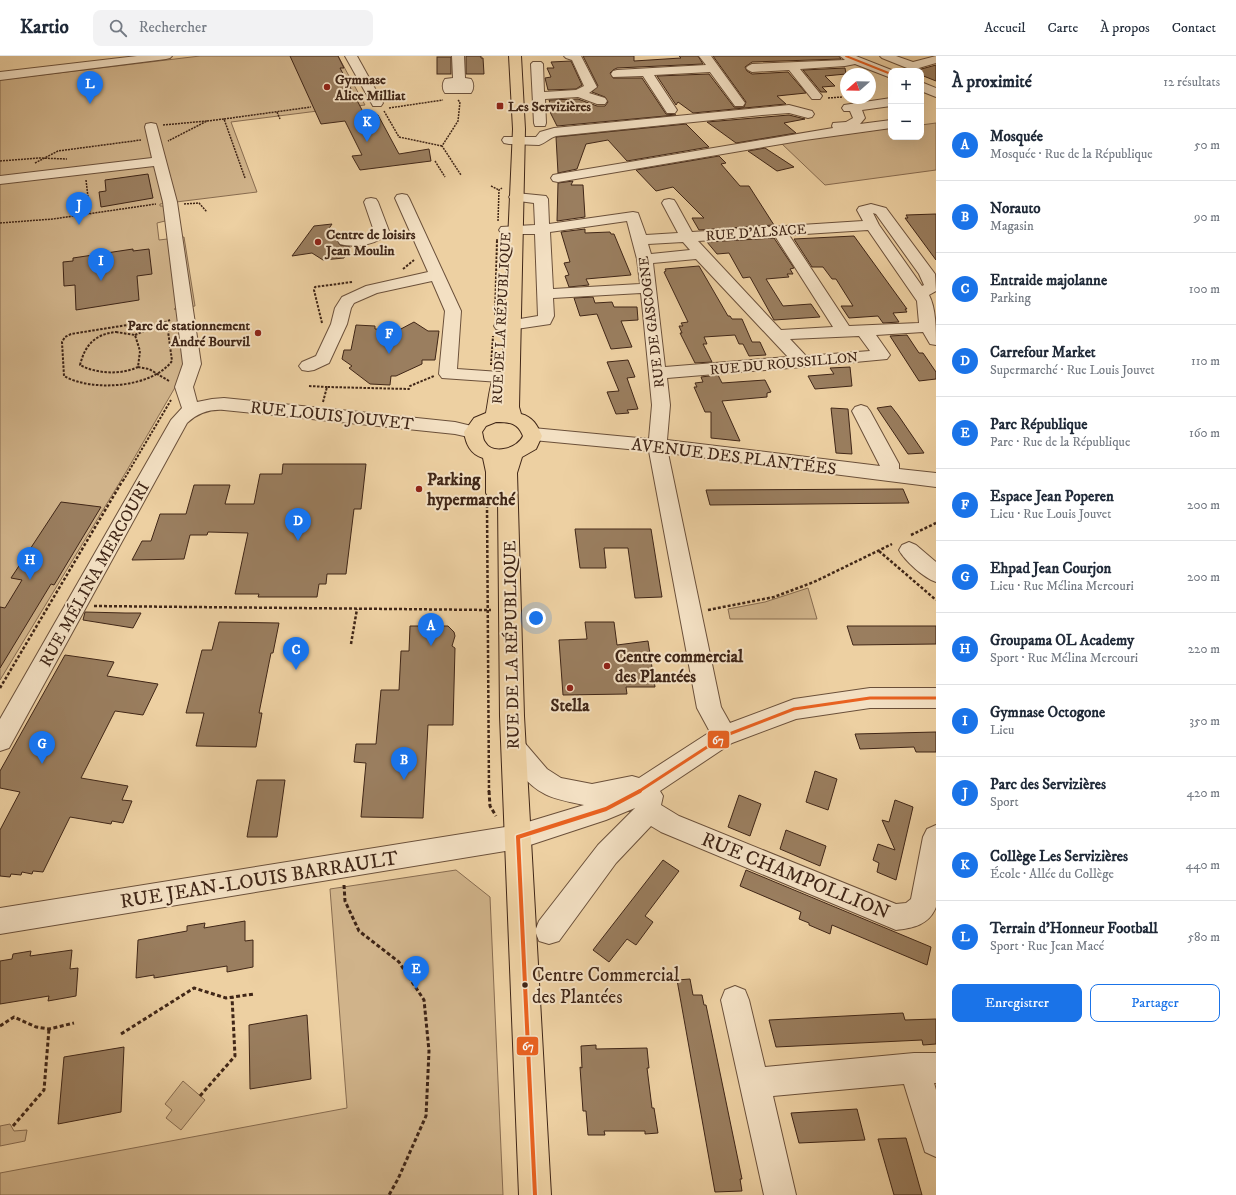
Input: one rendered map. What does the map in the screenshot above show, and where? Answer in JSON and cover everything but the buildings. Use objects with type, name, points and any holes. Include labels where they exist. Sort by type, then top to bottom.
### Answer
[{"type":"main road","name":"RUE DE LA RÉPUBLIQUE","points":[[509,56],[514,121]]},
{"type":"main road","name":"RUE DE LA RÉPUBLIQUE","points":[[504,230],[516,197],[514,140],[515,56]]},
{"type":"main road","name":"RUE DE LA RÉPUBLIQUE","points":[[494,416],[499,396],[495,377],[501,324],[504,230],[503,187],[514,140]]},
{"type":"main road","name":"RUE DE LA RÉPUBLIQUE","points":[[501,324],[510,407],[513,417]]},
{"type":"main road","points":[[494,416],[513,417],[527,424],[532,434],[532,441],[528,446],[514,454],[503,455],[494,463],[476,445],[472,432],[480,422],[494,416]]},
{"type":"main road","name":"RUE DE LA RÉPUBLIQUE","points":[[514,454],[507,473],[514,748],[535,1195]]},
{"type":"main road","name":"RUE DE LA RÉPUBLIQUE","points":[[494,463],[493,610],[498,730],[518,837]]},
{"type":"street","points":[[0,76],[166,56]]},
{"type":"street","points":[[351,56],[377,103]]},
{"type":"street","points":[[458,56],[459,82]]},
{"type":"street","points":[[538,96],[579,93],[592,87],[576,58],[570,56]]},
{"type":"street","points":[[705,56],[739,103]]},
{"type":"street","points":[[886,56],[912,66],[936,59]]},
{"type":"street","points":[[752,68],[845,63],[851,58],[888,73]]},
{"type":"street","points":[[516,72],[542,62],[538,96],[540,123]]},
{"type":"street","points":[[792,66],[816,96]]},
{"type":"street","points":[[617,74],[714,68]]},
{"type":"street","points":[[646,72],[671,110]]},
{"type":"street","points":[[924,88],[936,95]]},
{"type":"street","points":[[579,93],[601,101]]},
{"type":"street","points":[[924,97],[936,95]]},
{"type":"street","points":[[514,140],[539,140],[545,134],[554,132],[762,110],[789,109],[808,115],[820,123],[846,128],[859,118],[852,108],[888,103]]},
{"type":"street","points":[[808,115],[828,133]]},
{"type":"street","points":[[558,178],[828,133],[846,128],[888,124]]},
{"type":"street","points":[[0,180],[85,171],[155,143],[171,203],[192,364],[183,387],[192,410]]},
{"type":"street","points":[[501,324],[544,321],[546,316],[541,199],[516,197]]},
{"type":"street","points":[[402,198],[453,311],[448,374],[495,377]]},
{"type":"street","points":[[345,241],[372,238],[379,235],[382,231],[371,202]]},
{"type":"street","points":[[670,203],[687,237],[700,254],[802,362]]},
{"type":"street","name":"RUE D'ALSACE","points":[[640,240],[872,225],[864,210],[871,208],[881,211],[927,274],[933,286],[920,294],[925,301],[932,324]]},
{"type":"street","name":"RUE DE GASCOGNE","points":[[542,229],[633,216],[645,259],[661,405],[667,416],[673,434],[665,446],[690,612],[709,708],[724,736]]},
{"type":"street","points":[[504,230],[542,229]]},
{"type":"street","points":[[779,231],[844,331]]},
{"type":"street","points":[[645,259],[700,254]]},
{"type":"street","points":[[412,280],[428,268],[430,260]]},
{"type":"street","points":[[308,366],[323,359],[339,324],[343,308],[348,300],[372,289],[437,275]]},
{"type":"street","points":[[545,294],[649,288]]},
{"type":"street","points":[[778,336],[932,324]]},
{"type":"street","name":"RUE DU ROUSSILLON","points":[[657,373],[881,355],[864,330]]},
{"type":"street","name":"RUE LOUIS JOUVET","points":[[192,410],[202,406],[224,404],[455,428],[472,432]]},
{"type":"street","name":"RUE MÉLINA MERCOURI","points":[[0,741],[180,420],[192,410]]},
{"type":"street","points":[[861,411],[889,464],[891,475]]},
{"type":"street","name":"AVENUE DES PLANTÉES","points":[[532,434],[665,446],[936,480]]},
{"type":"street","points":[[903,544],[936,574]]},
{"type":"street","name":"RUE JEAN-LOUIS BARRAULT","points":[[0,921],[518,837],[606,809],[631,797],[724,736],[794,710],[870,698],[936,698]]},
{"type":"street","points":[[514,748],[538,776],[556,788],[592,795],[652,782],[648,811],[607,854],[549,931]]},
{"type":"street","name":"RUE CHAMPOLLION","points":[[648,811],[670,824],[896,917],[912,915],[922,906],[936,837]]},
{"type":"street","points":[[735,1000],[780,1195]]},
{"type":"street","points":[[754,1083],[925,1068],[936,1141]]},
{"type":"path","points":[[442,146],[458,121],[460,102],[456,99]]},
{"type":"path","points":[[443,100],[383,109],[399,138],[442,146],[461,175]]},
{"type":"path","points":[[44,158],[58,151],[155,143],[206,121],[311,108]]},
{"type":"path","points":[[277,112],[280,119]]},
{"type":"path","points":[[224,119],[245,178]]},
{"type":"path","points":[[155,143],[206,121]]},
{"type":"path","points":[[436,161],[445,177]]},
{"type":"path","points":[[85,171],[90,214]]},
{"type":"path","points":[[491,186],[503,187]]},
{"type":"path","name":"RUE DE LA RÉPUBLIQUE","points":[[495,377],[501,324],[504,230],[503,187]]},
{"type":"path","points":[[0,223],[53,219],[171,203],[199,203],[208,212]]},
{"type":"path","points":[[135,336],[155,325],[169,322],[185,312]]},
{"type":"path","points":[[140,323],[155,325],[168,330],[172,361],[169,365],[156,373],[130,384],[119,386],[68,380],[64,376],[62,342],[65,337],[71,334],[140,323]]},
{"type":"path","points":[[0,688],[170,400],[183,387],[164,379],[149,369],[138,367],[119,373],[84,367],[80,365],[88,344],[94,338],[117,331],[135,336],[139,341],[140,351],[138,367]]},
{"type":"path","points":[[309,386],[409,389],[410,386],[439,374],[448,374]]},
{"type":"path","points":[[320,414],[327,387]]},
{"type":"path","name":"RUE DE LA RÉPUBLIQUE","points":[[494,463],[487,498],[493,610],[488,761],[490,806],[495,816],[518,837]]},
{"type":"path","points":[[690,612],[727,607],[774,597],[814,582],[879,551],[903,544],[936,523]]},
{"type":"path","points":[[879,551],[936,600]]},
{"type":"path","points":[[77,604],[90,606],[493,610]]},
{"type":"path","points":[[351,644],[356,609]]},
{"type":"path","points":[[343,866],[345,901],[360,931],[399,962],[424,1000],[429,1051],[426,1116],[389,1195]]},
{"type":"path","points":[[121,1034],[194,988],[226,998],[254,994]]},
{"type":"path","points":[[200,1096],[235,1056],[232,997]]},
{"type":"path","points":[[0,1026],[14,1017],[36,1027],[49,1029],[74,1024]]},
{"type":"path","points":[[13,1126],[44,1090],[49,1029]]},
{"type":"shaded area","points":[[200,56],[338,56],[365,105],[231,122],[257,192],[160,204],[160,206],[163,206],[169,220],[157,223],[159,240],[184,237],[195,306],[174,309],[179,310],[188,365],[126,472],[0,680],[0,80]]},
{"type":"shaded area","points":[[936,123],[936,170],[825,185],[781,143],[888,128],[888,140],[924,140],[924,125]]},
{"type":"shaded area","points":[[808,588],[817,619],[730,619],[728,609],[765,602]]},
{"type":"shaded area","points":[[456,870],[490,897],[503,1195],[0,1195],[0,1173],[347,1108],[330,889]]},
{"type":"shaded area","points":[[183,1081],[205,1100],[181,1130],[166,1118],[172,1110],[165,1104]]},
{"type":"shaded area","points":[[10,1124],[14,1131],[27,1130],[25,1141],[0,1146],[0,1126]]},
{"type":"transit line","name":"67","points":[[846,56],[888,73]]},
{"type":"transit line","name":"67","points":[[518,837],[606,809],[631,797],[724,736],[794,709],[870,698],[936,698]]},
{"type":"transit line","name":"67","points":[[518,837],[535,1195]]},
{"type":"place","name":"Gymnase Alice Milliat","points":[[327,87]]},
{"type":"place","name":"Terrain d'Honneur Football","points":[[90,104]]},
{"type":"place","name":"Les Servizières","points":[[500,106]]},
{"type":"place","name":"Collège Les Servizières","points":[[367,142]]},
{"type":"place","name":"Parc des Servizières","points":[[79,225]]},
{"type":"place","name":"Centre de loisirs Jean Moulin","points":[[318,242]]},
{"type":"place","name":"Gymnase Octogone","points":[[101,281]]},
{"type":"place","name":"Parc de stationnement André Bourvil","points":[[258,333]]},
{"type":"place","name":"Espace Jean Poperen","points":[[389,354]]},
{"type":"place","name":"Parking hypermarché","points":[[419,489]]},
{"type":"place","name":"Carrefour Market","points":[[298,541]]},
{"type":"place","name":"Groupama OL Academy","points":[[30,580]]},
{"type":"place","name":"Mosquée","points":[[431,646]]},
{"type":"place","name":"Centre commercial des Plantées","points":[[607,666]]},
{"type":"place","name":"Entraide majolanne","points":[[296,670]]},
{"type":"place","name":"Stella","points":[[570,688]]},
{"type":"place","name":"Ehpad Jean Courjon","points":[[42,764]]},
{"type":"place","name":"Norauto","points":[[404,780]]},
{"type":"place","name":"Centre Commercial des Plantées","points":[[525,985]]},
{"type":"place","name":"Parc République","points":[[416,989]]}]
